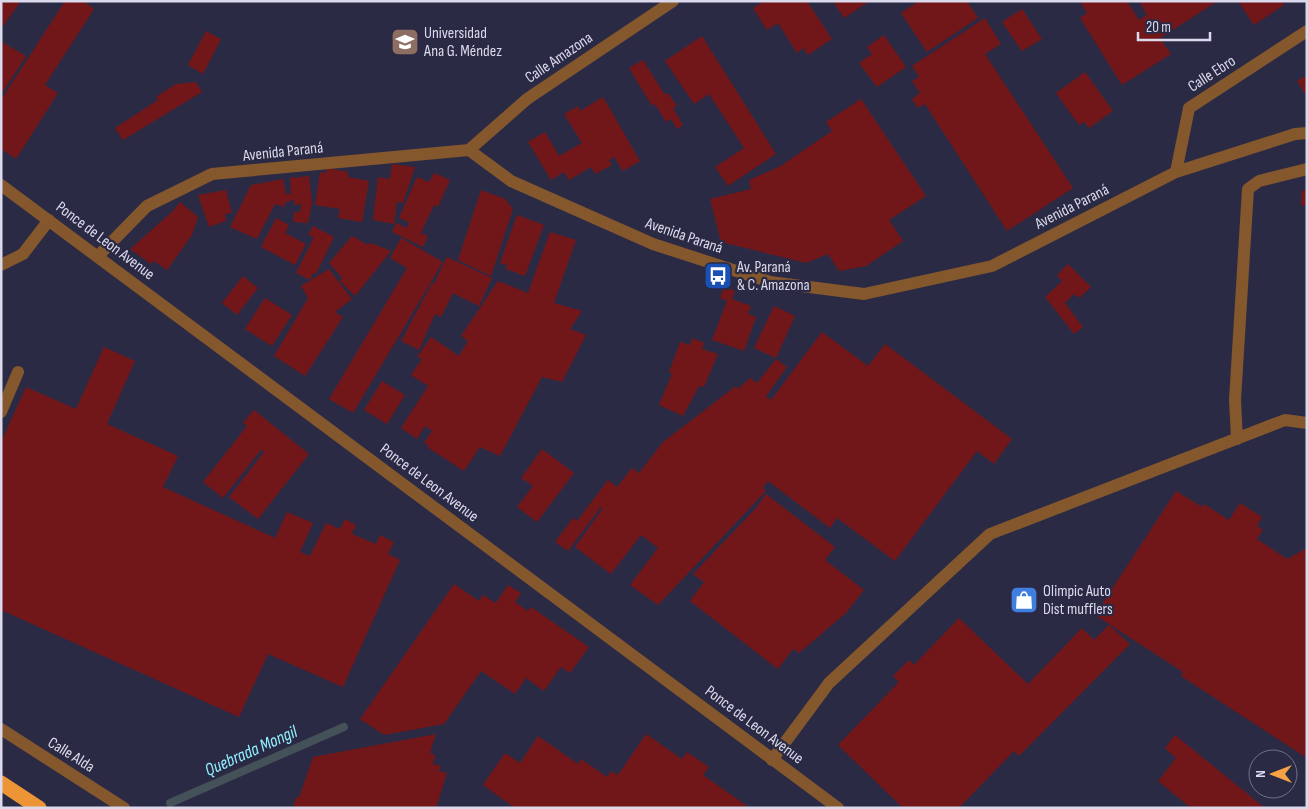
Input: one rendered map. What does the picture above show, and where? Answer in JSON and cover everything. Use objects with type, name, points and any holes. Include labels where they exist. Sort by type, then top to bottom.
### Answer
[{"type":"highway","points":[[1,783],[39,808]]},
{"type":"street","name":"Calle Amazona","points":[[469,150],[527,99],[673,1]]},
{"type":"street","name":"Calle Ebro","points":[[1176,172],[1190,108],[1307,30]]},
{"type":"street","name":"Avenida Paraná","points":[[98,256],[147,206],[212,174],[469,150],[511,182],[653,244],[770,282],[864,294],[992,266],[1176,172],[1295,134],[1307,134]]},
{"type":"street","points":[[1236,439],[1235,400],[1248,190],[1259,181],[1307,169]]},
{"type":"street","name":"Ponce de Leon Avenue","points":[[1,185],[838,808]]},
{"type":"street","points":[[1,265],[23,254],[49,220]]},
{"type":"street","points":[[1,412],[18,372]]},
{"type":"street","points":[[772,760],[829,683],[990,534],[1285,420],[1307,423]]},
{"type":"street","name":"Calle Alda","points":[[1,729],[124,808]]},
{"type":"building","points":[[1,1],[21,1],[1,29]]},
{"type":"building","points":[[65,1],[83,1],[94,9],[45,85],[58,93],[16,159],[1,149],[1,100]]},
{"type":"building","points":[[764,1],[807,1],[832,39],[808,55],[803,48],[797,53],[778,23],[767,30],[753,8]]},
{"type":"building","points":[[833,1],[870,1],[844,18]]},
{"type":"building","points":[[919,1],[967,1],[978,18],[927,52],[901,13]]},
{"type":"building","points":[[1083,1],[1127,1],[1139,20],[1147,15],[1139,1],[1218,1],[1160,38],[1171,54],[1122,85],[1080,18],[1087,13],[1081,3]]},
{"type":"building","points":[[1238,1],[1282,1],[1284,5],[1254,25]]},
{"type":"building","points":[[1022,9],[1042,39],[1022,51],[1002,22]]},
{"type":"building","points":[[985,18],[1001,44],[985,54],[1073,188],[1007,231],[925,104],[918,108],[912,99],[920,93],[912,81],[919,77],[912,66]]},
{"type":"building","points":[[206,31],[221,39],[203,74],[188,65]]},
{"type":"building","points":[[884,35],[906,67],[877,87],[859,63],[872,54],[867,47]]},
{"type":"building","points":[[702,36],[776,154],[728,186],[715,167],[744,148],[709,94],[694,104],[665,61]]},
{"type":"building","points":[[1,43],[26,56],[1,95]]},
{"type":"building","points":[[643,60],[665,95],[668,93],[677,106],[673,108],[683,125],[677,129],[671,119],[666,122],[655,104],[652,106],[629,68]]},
{"type":"building","points":[[1085,72],[1113,111],[1089,128],[1084,122],[1079,125],[1056,93]]},
{"type":"building","points":[[1307,75],[1307,97],[1297,81]]},
{"type":"building","points":[[196,82],[202,92],[123,140],[115,128],[158,100],[156,97],[176,84]]},
{"type":"building","points":[[603,97],[640,161],[623,171],[614,157],[609,160],[612,165],[595,174],[591,167],[569,180],[564,172],[551,180],[528,142],[545,132],[559,156],[582,143],[564,114],[578,106],[580,111]]},
{"type":"building","points":[[861,99],[926,196],[889,220],[903,241],[866,266],[839,271],[828,254],[806,263],[721,242],[710,199],[751,189],[749,180],[779,167],[832,131],[826,122]]},
{"type":"building","points":[[392,164],[415,167],[403,203],[397,202],[394,224],[373,220],[378,177],[390,179]]},
{"type":"building","points":[[327,168],[348,172],[348,177],[369,181],[362,222],[338,218],[340,209],[315,205],[320,172],[326,173]]},
{"type":"building","points":[[434,173],[450,180],[438,207],[434,205],[421,233],[428,236],[423,247],[392,232],[396,223],[407,228],[409,222],[399,218],[417,177],[429,182]]},
{"type":"building","points":[[309,176],[312,202],[308,223],[293,222],[294,212],[300,212],[301,204],[294,205],[294,200],[286,202],[284,207],[275,204],[257,239],[230,227],[251,185],[283,179],[286,194],[291,194],[290,178]]},
{"type":"building","points":[[226,190],[232,213],[225,214],[226,221],[209,227],[198,195]]},
{"type":"building","points":[[481,190],[505,199],[513,209],[491,276],[458,260]]},
{"type":"building","points":[[1302,190],[1307,191],[1307,206],[1301,205]]},
{"type":"building","points":[[180,202],[198,217],[192,235],[167,270],[154,261],[151,264],[130,249],[172,212]]},
{"type":"building","points":[[517,215],[544,225],[525,276],[506,269],[507,265],[500,263]]},
{"type":"building","points":[[276,218],[289,225],[285,233],[306,244],[295,265],[261,247]]},
{"type":"building","points":[[313,226],[334,237],[316,274],[313,273],[310,280],[296,273],[314,237],[308,235]]},
{"type":"building","points":[[550,232],[576,240],[554,303],[582,311],[570,329],[586,335],[562,382],[542,377],[500,456],[480,447],[464,471],[427,447],[429,446],[424,443],[432,431],[425,426],[417,439],[401,428],[428,386],[411,375],[422,359],[417,357],[431,337],[459,356],[468,341],[461,336],[498,281],[528,293]]},
{"type":"building","points":[[352,236],[368,245],[371,243],[391,251],[355,296],[340,281],[342,278],[329,263]]},
{"type":"building","points":[[401,238],[443,262],[353,413],[329,399],[407,268],[390,258]]},
{"type":"building","points":[[447,257],[492,278],[479,306],[453,293],[441,317],[435,314],[419,350],[401,341],[432,283],[434,284]]},
{"type":"building","points":[[1068,264],[1091,287],[1079,298],[1074,294],[1065,303],[1083,327],[1074,334],[1045,297],[1062,281],[1057,275]]},
{"type":"building","points":[[329,269],[352,299],[335,312],[343,317],[305,376],[274,356],[308,298],[301,286]]},
{"type":"building","points":[[243,276],[258,288],[237,315],[222,303]]},
{"type":"building","points":[[724,287],[735,291],[732,299],[751,306],[748,314],[756,317],[744,351],[712,340],[727,301],[720,298]]},
{"type":"building","points":[[265,298],[292,315],[272,346],[245,329]]},
{"type":"building","points":[[774,306],[795,316],[776,358],[754,348]]},
{"type":"building","points":[[822,332],[868,366],[885,344],[1012,439],[994,464],[977,451],[895,561],[837,518],[830,528],[768,481],[763,488],[766,491],[658,605],[630,585],[658,548],[641,535],[611,574],[575,547],[603,508],[601,507],[568,551],[555,542],[573,518],[577,521],[608,480],[617,487],[632,468],[639,473],[663,442],[736,386],[738,389],[750,378],[757,383],[776,359],[787,367],[766,396],[771,400]]},
{"type":"building","points":[[692,338],[704,343],[702,349],[718,354],[704,387],[699,386],[683,416],[659,405],[672,374],[669,372],[680,342],[690,345]]},
{"type":"building","points":[[104,347],[135,361],[107,424],[178,456],[163,487],[275,538],[287,512],[313,523],[300,552],[310,556],[326,523],[340,529],[345,519],[356,525],[352,534],[376,544],[380,535],[394,542],[388,554],[400,560],[343,687],[268,654],[239,717],[1,610],[1,442],[26,387],[76,409]]},
{"type":"building","points":[[382,381],[405,395],[387,424],[364,410]]},
{"type":"building","points":[[254,410],[309,454],[258,519],[229,497],[264,452],[261,450],[223,498],[203,482],[247,426],[243,423]]},
{"type":"building","points":[[542,449],[574,473],[537,522],[517,507],[533,486],[521,478]]},
{"type":"building","points":[[1176,491],[1202,507],[1204,504],[1229,520],[1240,503],[1262,517],[1257,526],[1263,530],[1257,539],[1287,559],[1307,548],[1307,758],[1298,752],[1298,749],[1293,749],[1181,676],[1183,672],[1095,615]]},
{"type":"building","points":[[766,494],[835,547],[825,560],[864,590],[846,613],[799,653],[793,649],[778,669],[690,601],[704,582],[693,574],[756,508]]},
{"type":"building","points":[[454,584],[479,601],[483,595],[496,603],[508,585],[521,593],[515,602],[528,611],[531,607],[589,647],[570,673],[561,667],[544,691],[526,678],[515,694],[481,671],[444,724],[384,735],[360,719]]},
{"type":"building","points":[[959,618],[1028,684],[1082,628],[1094,640],[1109,625],[1130,644],[1019,756],[1014,751],[959,808],[903,808],[838,745],[899,682],[893,676],[909,660],[914,665]]},
{"type":"building","points":[[436,734],[430,753],[435,755],[433,764],[441,766],[439,771],[447,773],[436,808],[293,808],[296,797],[299,798],[313,757]]},
{"type":"building","points":[[646,734],[682,759],[687,752],[709,767],[703,775],[750,808],[515,808],[483,785],[505,753],[520,763],[538,736],[578,764],[581,759],[607,777],[611,771],[618,775]]},
{"type":"building","points":[[1175,735],[1248,794],[1248,799],[1254,799],[1265,808],[1191,808],[1158,781],[1176,758],[1165,748]]},
{"type":"waterway","name":"Quebrada Mongil","points":[[170,803],[344,727]]},
{"type":"place","name":"Universidad Ana G. Méndez","points":[[405,42]]},
{"type":"place","name":"Av. Paraná & C. Amazona","points":[[718,276]]},
{"type":"place","name":"Olimpic Auto Dist mufflers","points":[[1024,600]]}]
